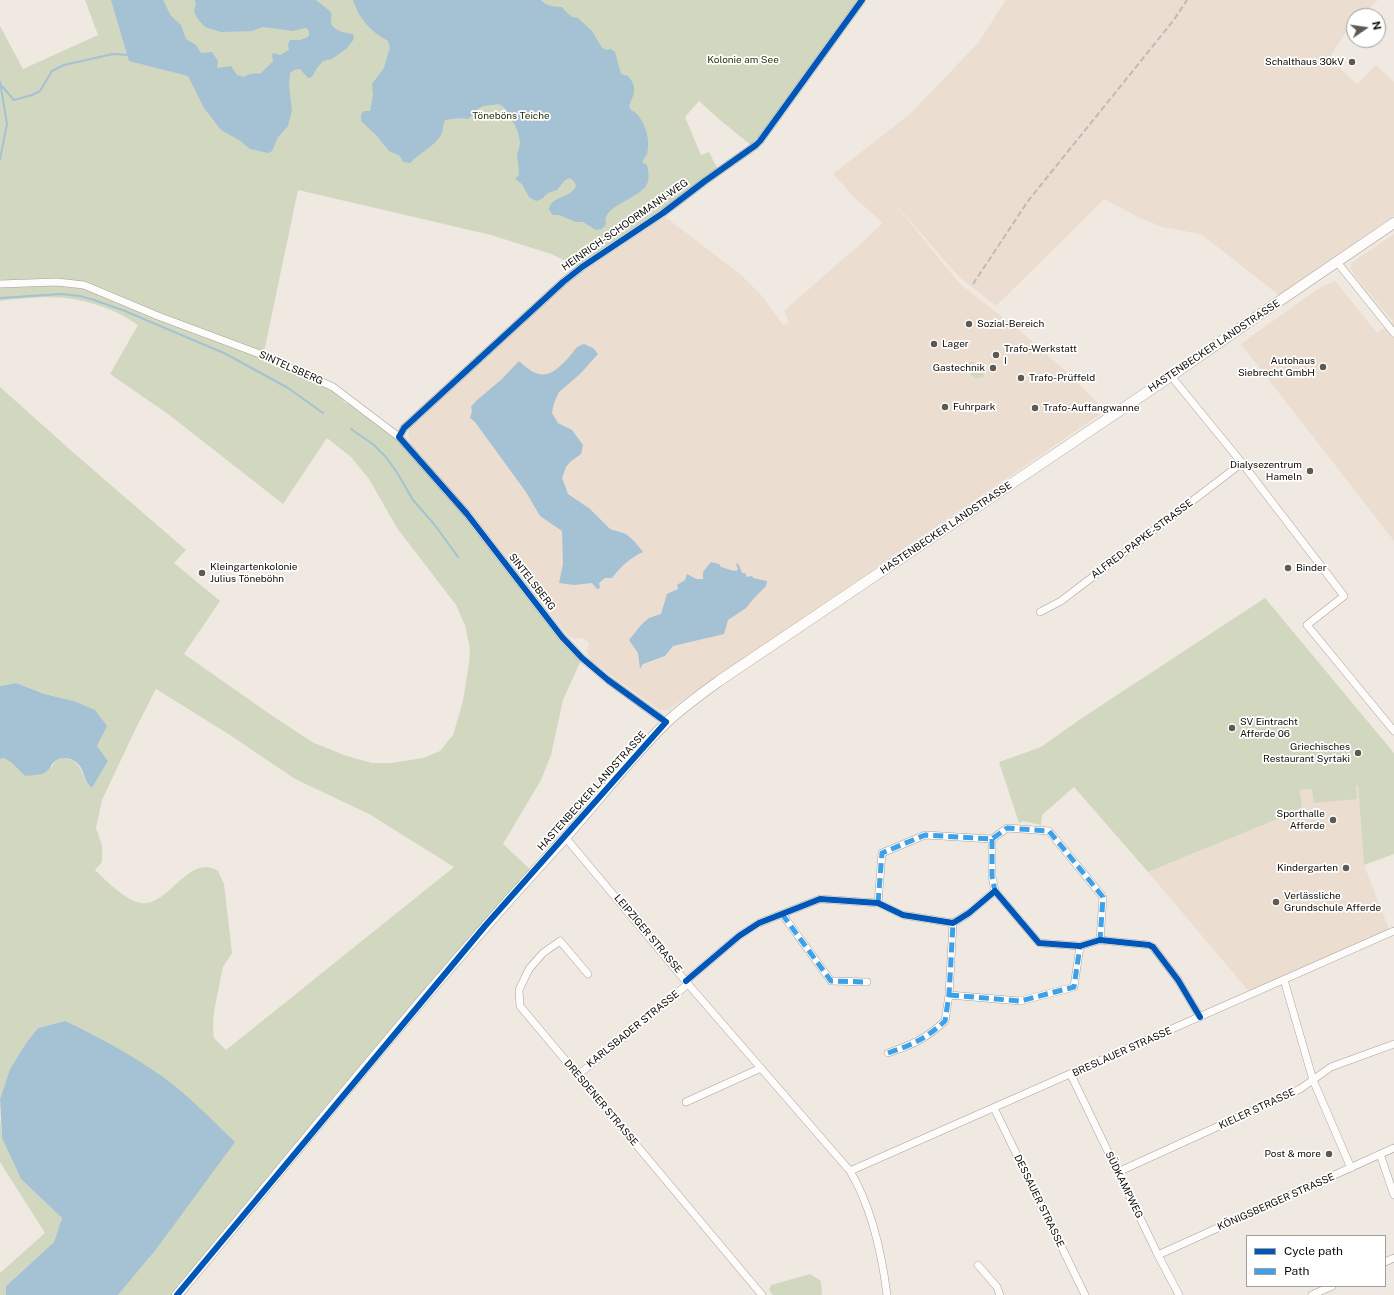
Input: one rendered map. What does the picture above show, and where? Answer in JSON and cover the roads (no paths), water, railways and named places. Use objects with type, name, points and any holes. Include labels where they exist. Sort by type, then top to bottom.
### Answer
[{"type":"main road","name":"HASTENBECKER LANDSTRASSE","points":[[178,1295],[442,976],[666,722],[719,681],[1171,376],[1394,223]]},
{"type":"street","name":"HEINRICH-SCHOORMANN-WEG","points":[[399,437],[404,428],[563,282],[582,267],[663,213],[756,145],[862,0]]},
{"type":"street","points":[[1337,262],[1394,333]]},
{"type":"street","name":"SINTELSBERG","points":[[0,284],[57,282],[84,285],[158,316],[265,356],[333,387],[399,437],[467,514],[562,637],[582,658],[608,680],[666,722]]},
{"type":"street","points":[[1171,376],[1242,463],[1344,596],[1307,625],[1394,731]]},
{"type":"street","name":"ALFRED-PAPKE-STRASSE","points":[[1040,612],[1061,601],[1242,463]]},
{"type":"street","points":[[995,891],[969,913],[953,923],[903,916],[878,903],[882,853],[925,836],[992,839],[1007,828],[1049,831],[1104,896],[1100,940]]},
{"type":"street","name":"LEIPZIGER STRASSE","points":[[565,837],[687,982],[850,1171],[856,1181],[873,1228],[887,1295]]},
{"type":"street","points":[[992,839],[992,876],[995,891],[1039,943],[1080,946],[1100,940],[1149,945],[1153,947],[1178,980],[1200,1017]]},
{"type":"street","name":"KARLSBADER STRASSE","points":[[578,1075],[739,936],[759,923],[820,899],[878,903]]},
{"type":"street","points":[[782,914],[831,981],[867,982]]},
{"type":"street","points":[[888,1053],[914,1044],[932,1033],[945,1021],[949,995],[953,923]]},
{"type":"street","name":"BRESLAUER STRASSE","points":[[850,1171],[1394,931]]},
{"type":"street","name":"DRESDENER STRASSE","points":[[588,974],[560,941],[542,953],[530,969],[519,990],[520,1006],[762,1295]]},
{"type":"street","points":[[949,995],[1020,1001],[1074,987],[1080,946]]},
{"type":"street","points":[[1284,980],[1313,1080],[1351,1168]]},
{"type":"street","name":"KIELER STRASSE","points":[[1118,1172],[1300,1089],[1331,1067],[1394,1044]]},
{"type":"street","points":[[686,1102],[761,1068]]},
{"type":"street","name":"SÜDKAMPWEG","points":[[1070,1075],[1179,1295]]},
{"type":"street","name":"DESSAUER STRASSE","points":[[994,1108],[1085,1295]]},
{"type":"street","name":"KÖNIGSBERGER STRASSE","points":[[1158,1255],[1394,1148]]},
{"type":"street","points":[[1380,1154],[1394,1195]]},
{"type":"street","points":[[978,1265],[997,1287],[1000,1295]]},
{"type":"street","points":[[1312,1295],[1330,1287]]},
{"type":"water","points":[[111,0],[163,0],[171,16],[181,25],[186,39],[196,45],[201,53],[212,52],[218,61],[217,68],[231,66],[237,75],[244,77],[256,73],[260,74],[273,61],[272,55],[274,53],[280,55],[289,50],[288,45],[290,40],[300,40],[308,37],[308,30],[306,28],[293,31],[263,27],[252,31],[221,32],[205,27],[197,18],[194,11],[196,3],[195,0],[316,0],[331,12],[331,22],[334,28],[353,34],[354,39],[346,49],[332,59],[323,61],[312,77],[308,78],[300,69],[294,70],[290,73],[289,86],[292,110],[288,126],[278,137],[272,151],[268,153],[250,149],[239,140],[221,130],[204,108],[188,76],[129,61]]},
{"type":"water","name":"Töneböns Teiche","points":[[353,0],[541,0],[550,6],[562,7],[572,17],[578,18],[592,31],[602,48],[607,50],[611,49],[615,52],[621,74],[628,76],[633,84],[634,92],[629,107],[639,116],[648,137],[647,154],[642,162],[647,165],[649,177],[647,184],[643,190],[609,212],[606,217],[606,224],[602,229],[596,230],[583,222],[576,222],[559,215],[553,215],[549,210],[550,205],[573,190],[576,186],[574,181],[570,178],[565,180],[557,190],[548,193],[542,199],[536,201],[529,197],[522,184],[515,179],[519,175],[517,156],[520,143],[518,132],[513,122],[508,117],[505,109],[498,104],[480,107],[468,119],[460,118],[445,120],[442,133],[434,143],[410,163],[403,162],[400,156],[389,151],[377,136],[361,121],[361,114],[364,111],[370,111],[373,95],[372,84],[384,68],[390,47],[388,41],[371,29],[362,19]]},
{"type":"water","points":[[584,344],[593,348],[598,354],[580,374],[559,392],[554,403],[552,413],[558,423],[572,430],[583,445],[581,454],[566,467],[562,478],[568,494],[590,509],[610,529],[626,534],[643,552],[626,563],[612,578],[605,578],[599,583],[600,588],[597,589],[592,583],[574,585],[559,583],[563,564],[562,531],[540,516],[526,492],[475,422],[470,418],[472,411],[471,407],[476,401],[502,379],[519,361],[534,372],[546,374],[557,369],[577,347]]},
{"type":"water","points":[[711,562],[734,571],[738,570],[736,563],[739,565],[742,573],[745,573],[747,577],[752,576],[753,578],[767,581],[766,586],[746,608],[728,620],[724,634],[673,646],[665,656],[643,664],[640,669],[638,653],[629,640],[641,625],[649,618],[661,614],[667,594],[678,589],[677,585],[685,580],[687,574],[696,579],[703,579],[703,572]]},
{"type":"water","points":[[16,683],[45,694],[74,701],[95,710],[107,726],[97,746],[108,761],[92,788],[87,782],[79,765],[67,758],[57,760],[44,773],[25,776],[12,763],[4,758],[0,759],[0,686]]},
{"type":"water","points":[[65,1021],[90,1033],[139,1061],[173,1084],[235,1142],[154,1252],[118,1295],[6,1295],[6,1286],[54,1242],[62,1218],[21,1179],[2,1138],[0,1099],[10,1069],[26,1043],[38,1028]]},
{"type":"waterway","points":[[1,85],[14,100],[40,91],[52,71],[64,65],[113,54],[128,55]]},
{"type":"waterway","points":[[0,82],[7,124],[0,159]]},
{"type":"waterway","points":[[0,298],[61,294],[80,296],[125,311],[226,354],[288,388],[323,413]]},
{"type":"waterway","points":[[351,429],[374,445],[386,457],[413,500],[434,524],[458,557]]},
{"type":"railway","points":[[973,284],[1028,201],[1173,21],[1187,0]]},
{"type":"place","name":"Schalthaus 30kV","points":[[1352,62]]},
{"type":"place","name":"Sozial-Bereich","points":[[969,324]]},
{"type":"place","name":"Lager","points":[[934,344]]},
{"type":"place","name":"Trafo-Werkstatt I","points":[[996,355]]},
{"type":"place","name":"Autohaus Siebrecht GmbH","points":[[1323,367]]},
{"type":"place","name":"Gastechnik","points":[[993,368]]},
{"type":"place","name":"Trafo-Prüffeld","points":[[1021,378]]},
{"type":"place","name":"Fuhrpark","points":[[945,407]]},
{"type":"place","name":"Trafo-Auffangwanne","points":[[1035,408]]},
{"type":"place","name":"Dialysezentrum Hameln","points":[[1310,471]]},
{"type":"place","name":"Binder","points":[[1288,568]]},
{"type":"place","name":"Kleingartenkolonie Julius Töneböhn","points":[[202,573]]},
{"type":"place","name":"SV Eintracht Afferde 06","points":[[1232,728]]},
{"type":"place","name":"Griechisches Restaurant Syrtaki","points":[[1358,753]]},
{"type":"place","name":"Sporthalle Afferde","points":[[1333,820]]},
{"type":"place","name":"Kindergarten","points":[[1346,868]]},
{"type":"place","name":"Verlässliche Grundschule Afferde","points":[[1276,902]]},
{"type":"place","name":"Post & more","points":[[1329,1154]]},
{"type":"park label","name":"Kolonie am See","points":[[743,60]]}]
